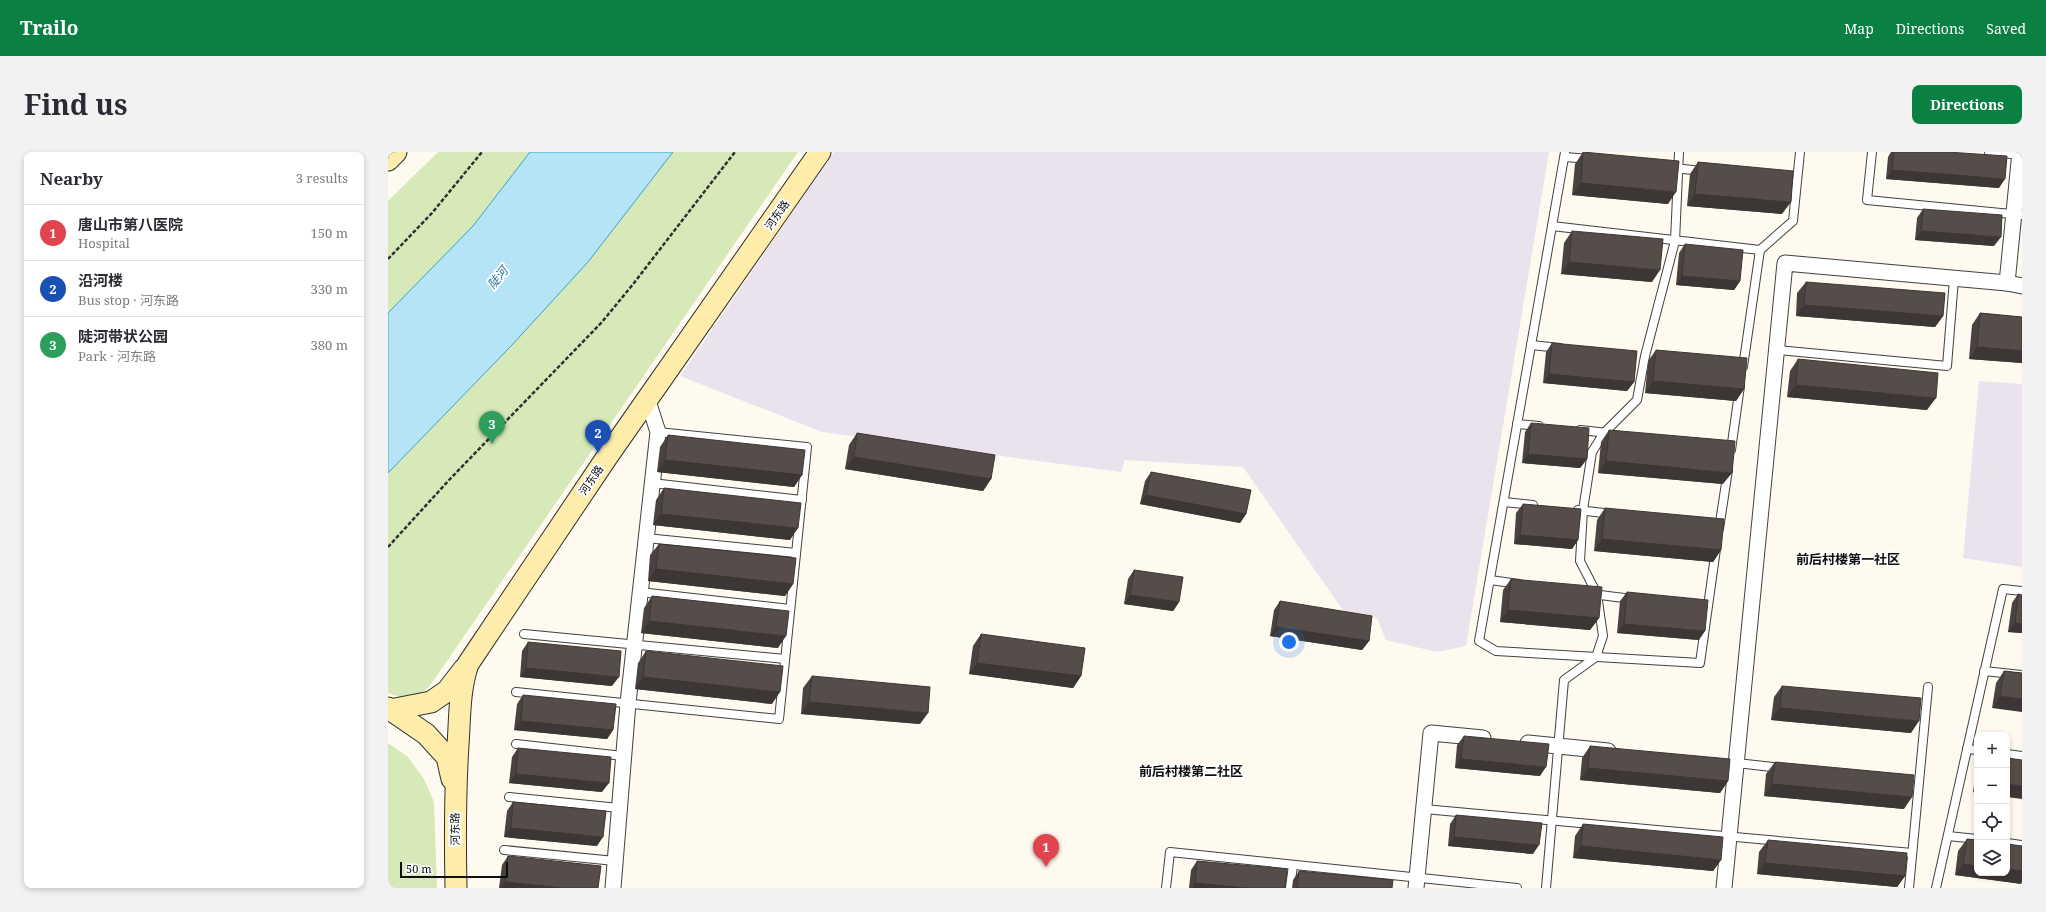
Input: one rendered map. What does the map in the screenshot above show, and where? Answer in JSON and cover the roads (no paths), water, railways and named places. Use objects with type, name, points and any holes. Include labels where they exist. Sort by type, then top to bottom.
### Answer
[{"type":"street","points":[[388,160],[396,152]]},
{"type":"street","name":"河东路","points":[[456,888],[455,794],[459,711],[464,676],[468,664],[603,463],[648,401],[820,152]]},
{"type":"street","points":[[2007,283],[2018,214],[2021,154]]},
{"type":"street","points":[[1724,888],[1785,263],[2007,283],[2022,286]]},
{"type":"street","points":[[613,888],[628,703],[658,432],[648,401]]},
{"type":"street","points":[[389,709],[431,702],[446,691],[468,664]]},
{"type":"street","name":"河东路","points":[[389,709],[426,734],[447,757],[455,794]]},
{"type":"street","points":[[1416,883],[1432,733],[1495,740]]},
{"type":"street","points":[[1511,741],[1620,752]]},
{"type":"street","points":[[1721,762],[1736,764]]},
{"type":"lane","points":[[1546,888],[1564,680],[1596,656],[1602,636],[1597,594],[1580,561],[1583,510],[1592,452],[1604,433],[1637,400],[1645,356],[1675,241],[1679,152]]},
{"type":"lane","points":[[1602,161],[1565,154],[1479,641],[1496,650],[1700,663],[1703,609],[1727,446],[1760,250],[1793,221],[1793,180],[1800,152]]},
{"type":"lane","points":[[1872,152],[1867,200],[2018,214]]},
{"type":"lane","points":[[1989,152],[2021,154]]},
{"type":"lane","points":[[1663,167],[1710,172]]},
{"type":"lane","points":[[1552,226],[1760,250]]},
{"type":"lane","points":[[1777,350],[1947,366],[1954,279]]},
{"type":"lane","points":[[1531,345],[1569,349]]},
{"type":"lane","points":[[1518,424],[1549,427]]},
{"type":"lane","points":[[1573,430],[1620,434]]},
{"type":"lane","points":[[516,692],[779,719],[807,447],[658,432]]},
{"type":"lane","points":[[652,483],[802,500]]},
{"type":"lane","points":[[1504,502],[1543,506]]},
{"type":"lane","points":[[1567,508],[1621,514]]},
{"type":"lane","points":[[646,538],[796,553]]},
{"type":"lane","points":[[1490,580],[1528,585]]},
{"type":"lane","points":[[1936,888],[2003,589],[2022,591]]},
{"type":"lane","points":[[640,592],[790,608]]},
{"type":"lane","points":[[1582,592],[1644,601]]},
{"type":"lane","points":[[524,634],[785,659]]},
{"type":"lane","points":[[1984,671],[2022,675]]},
{"type":"lane","points":[[1909,888],[1915,782],[1928,687]]},
{"type":"lane","points":[[516,744],[624,756]]},
{"type":"lane","points":[[1967,749],[1974,750]]},
{"type":"lane","points":[[2010,754],[2022,756]]},
{"type":"lane","points":[[1736,764],[1792,769]]},
{"type":"lane","points":[[509,797],[619,808]]},
{"type":"lane","points":[[1424,809],[1912,853]]},
{"type":"lane","points":[[1948,836],[1974,839]]},
{"type":"lane","points":[[2010,843],[2022,845]]},
{"type":"lane","points":[[504,850],[615,861]]},
{"type":"lane","points":[[1166,888],[1170,852],[1293,865],[1416,883],[1517,888]]},
{"type":"lane","points":[[1290,888],[1293,865]]},
{"type":"water","name":"陡河","points":[[530,152],[673,152],[588,262],[512,345],[388,473],[388,313],[473,226]]},
{"type":"place","name":"陡河带状公园","points":[[492,444]]},
{"type":"place","name":"沿河楼","points":[[598,453]]},
{"type":"place","name":"唐山市第八医院","points":[[1046,867]]},
{"type":"district","name":"前后村楼第一社区","points":[[1848,559]]},
{"type":"district","name":"前后村楼第二社区","points":[[1191,771]]}]
